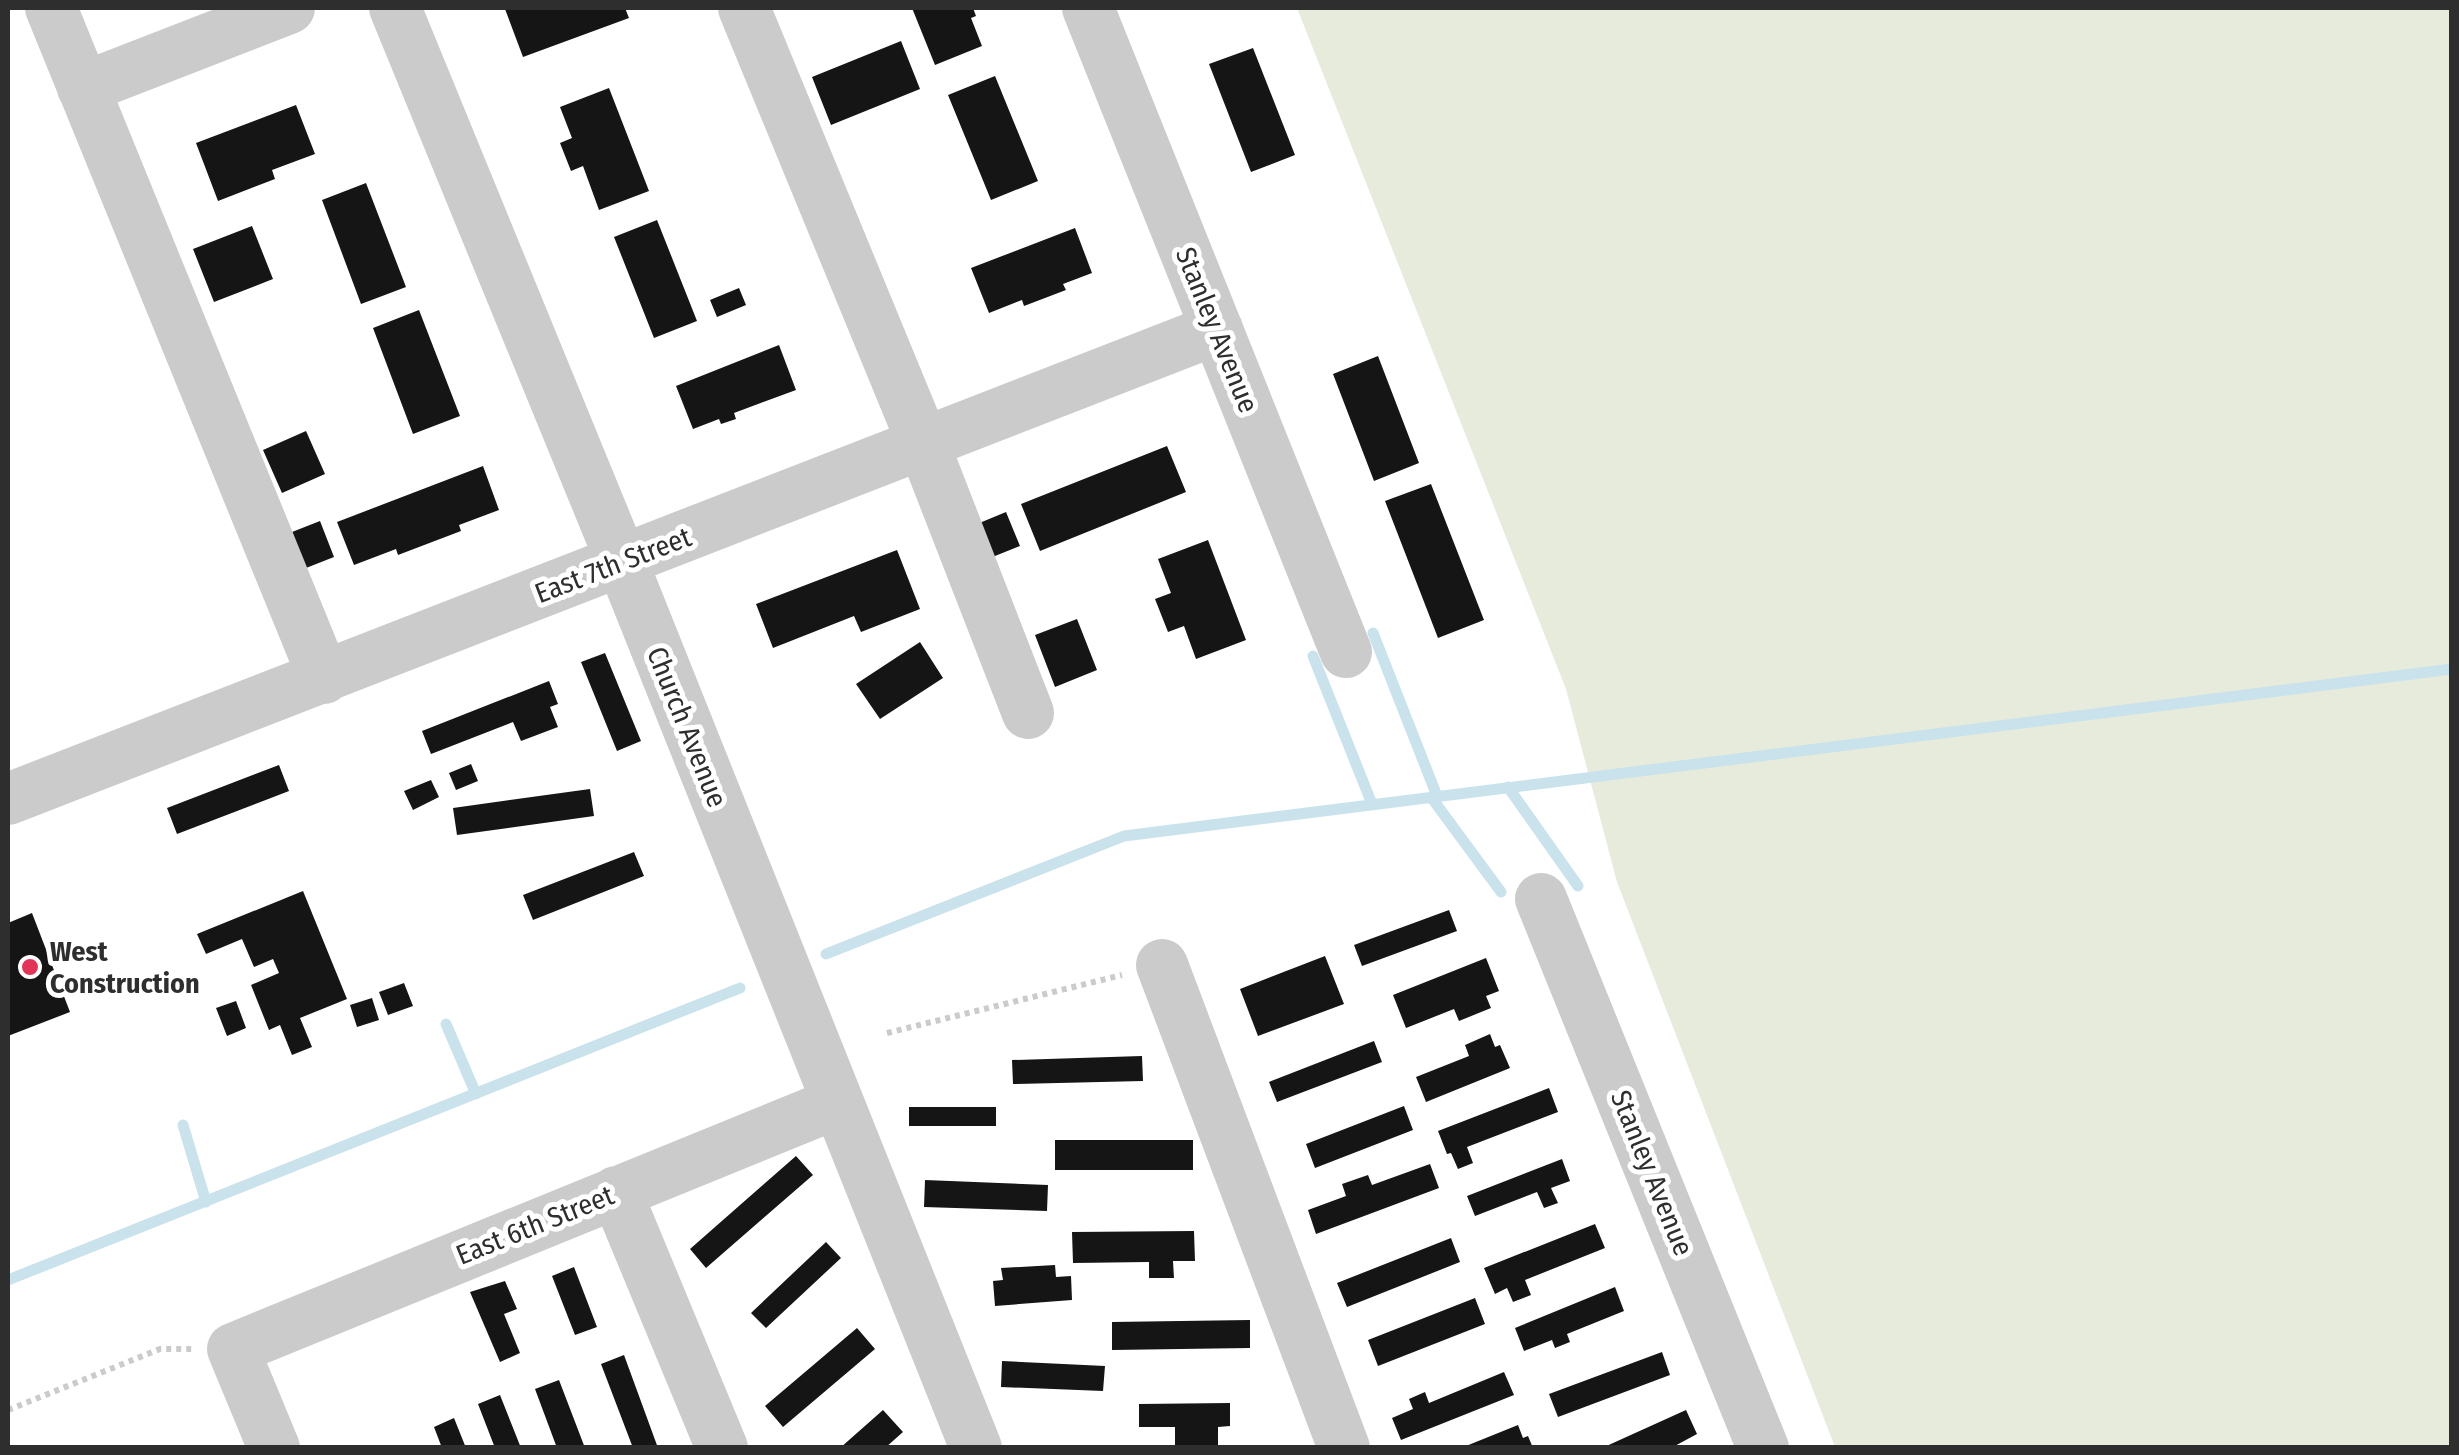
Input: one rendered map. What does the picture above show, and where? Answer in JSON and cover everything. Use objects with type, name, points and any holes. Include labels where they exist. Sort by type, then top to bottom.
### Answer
[{"type":"street","points":[[51,8],[324,678]]},
{"type":"street","points":[[84,88],[289,8]]},
{"type":"street","name":"Church Avenue","points":[[395,8],[622,562],[976,1448]]},
{"type":"street","points":[[744,8],[923,444],[1028,713]]},
{"type":"street","name":"Stanley Avenue","points":[[1088,8],[1346,652]]},
{"type":"street","name":"East 7th Street","points":[[8,799],[1217,328]]},
{"type":"street","name":"Stanley Avenue","points":[[1541,900],[1763,1448]]},
{"type":"street","points":[[1162,964],[1344,1448]]},
{"type":"street","name":"East 6th Street","points":[[233,1349],[837,1102]]},
{"type":"street","points":[[616,1192],[722,1448]]},
{"type":"street","points":[[233,1349],[274,1448]]},
{"type":"path","points":[[887,1033],[1162,964]]},
{"type":"path","points":[[8,1410],[160,1350],[233,1349]]},
{"type":"shaded area","points":[[1297,8],[2451,8],[2451,1447],[1835,1447],[1617,882],[1566,689]]},
{"type":"building","points":[[625,8],[629,18],[523,57],[505,9]]},
{"type":"building","points":[[912,8],[973,8],[976,16],[971,18],[982,46],[935,65]]},
{"type":"building","points":[[901,41],[920,89],[831,125],[812,77]]},
{"type":"building","points":[[1253,48],[1295,155],[1251,172],[1209,64]]},
{"type":"building","points":[[995,76],[1038,181],[991,200],[948,95]]},
{"type":"building","points":[[609,88],[649,191],[599,210],[583,166],[571,171],[560,143],[572,138],[560,107]]},
{"type":"building","points":[[296,105],[315,154],[272,170],[275,179],[218,201],[196,143]]},
{"type":"building","points":[[366,183],[406,287],[361,304],[322,200]]},
{"type":"building","points":[[657,220],[697,321],[654,338],[614,237]]},
{"type":"building","points":[[252,226],[273,279],[214,302],[193,249]]},
{"type":"building","points":[[1075,228],[1092,273],[1063,284],[1066,290],[1024,306],[1022,300],[989,313],[971,268]]},
{"type":"building","points":[[739,288],[746,305],[717,317],[710,300]]},
{"type":"building","points":[[419,310],[460,416],[413,434],[373,328]]},
{"type":"building","points":[[779,345],[796,390],[734,413],[736,419],[721,424],[719,419],[693,429],[676,386]]},
{"type":"building","points":[[1378,356],[1419,463],[1374,481],[1333,374]]},
{"type":"building","points":[[306,431],[325,474],[282,493],[263,450]]},
{"type":"building","points":[[1167,446],[1186,492],[1040,551],[1021,504]]},
{"type":"building","points":[[483,466],[499,510],[459,525],[461,531],[398,555],[396,549],[354,565],[337,522]]},
{"type":"building","points":[[1431,484],[1484,620],[1438,638],[1385,501]]},
{"type":"building","points":[[1006,512],[1020,546],[990,558],[977,524]]},
{"type":"building","points":[[320,521],[334,557],[306,568],[292,532]]},
{"type":"building","points":[[1208,540],[1246,640],[1196,659],[1184,626],[1168,632],[1155,599],[1171,593],[1158,559]]},
{"type":"building","points":[[897,550],[920,609],[861,632],[854,616],[773,648],[756,604]]},
{"type":"building","points":[[1077,619],[1097,670],[1055,687],[1035,635]]},
{"type":"building","points":[[920,642],[943,678],[880,719],[856,684]]},
{"type":"building","points":[[605,653],[641,741],[617,751],[581,662]]},
{"type":"building","points":[[549,681],[558,704],[550,707],[558,727],[521,741],[513,722],[431,754],[422,731]]},
{"type":"building","points":[[471,764],[478,781],[456,790],[449,773]]},
{"type":"building","points":[[279,765],[289,791],[177,834],[167,808]]},
{"type":"building","points":[[431,780],[439,797],[413,810],[404,791]]},
{"type":"building","points":[[590,789],[594,816],[457,835],[453,808]]},
{"type":"building","points":[[634,852],[644,876],[533,920],[523,895]]},
{"type":"building","points":[[303,891],[347,999],[300,1018],[312,1047],[292,1055],[280,1025],[269,1030],[251,985],[279,973],[273,959],[254,967],[242,939],[206,954],[197,934]]},
{"type":"building","points":[[1449,910],[1457,931],[1362,966],[1354,945]]},
{"type":"building","name":"West Construction","points":[[32,913],[70,1012],[8,1036],[8,923]]},
{"type":"building","points":[[1325,956],[1344,1004],[1258,1036],[1240,989]]},
{"type":"building","points":[[1486,958],[1499,991],[1486,996],[1491,1008],[1459,1021],[1454,1009],[1406,1028],[1393,995]]},
{"type":"building","points":[[404,983],[413,1006],[388,1015],[379,992]]},
{"type":"building","points":[[372,998],[379,1020],[357,1027],[350,1005]]},
{"type":"building","points":[[236,1001],[246,1028],[227,1036],[216,1008]]},
{"type":"building","points":[[1490,1034],[1495,1047],[1500,1045],[1510,1068],[1426,1102],[1416,1077],[1469,1056],[1465,1045]]},
{"type":"building","points":[[1374,1041],[1382,1062],[1277,1102],[1269,1082]]},
{"type":"building","points":[[1142,1056],[1143,1081],[1013,1084],[1012,1060]]},
{"type":"building","points":[[1549,1088],[1558,1112],[1467,1147],[1473,1163],[1458,1169],[1438,1131]]},
{"type":"building","points":[[1404,1106],[1413,1130],[1315,1168],[1306,1144]]},
{"type":"building","points":[[909,1107],[996,1107],[996,1126],[909,1126]]},
{"type":"building","points":[[1055,1140],[1193,1140],[1193,1170],[1055,1170]]},
{"type":"building","points":[[796,1156],[813,1175],[706,1268],[690,1249]]},
{"type":"building","points":[[1562,1159],[1570,1181],[1551,1188],[1558,1203],[1544,1208],[1537,1192],[1475,1216],[1467,1196]]},
{"type":"building","points":[[1430,1164],[1439,1188],[1316,1234],[1308,1210],[1346,1196],[1342,1184],[1368,1175],[1372,1185]]},
{"type":"building","points":[[925,1180],[1048,1185],[1047,1211],[924,1207]]},
{"type":"building","points":[[1595,1224],[1605,1248],[1525,1280],[1531,1295],[1513,1302],[1507,1288],[1495,1294],[1484,1268]]},
{"type":"building","points":[[1194,1231],[1195,1261],[1173,1261],[1174,1278],[1149,1278],[1149,1262],[1073,1263],[1072,1232]]},
{"type":"building","points":[[1451,1238],[1460,1262],[1347,1307],[1337,1283]]},
{"type":"building","points":[[826,1242],[841,1258],[766,1328],[751,1313]]},
{"type":"building","points":[[1055,1265],[1056,1277],[1071,1276],[1072,1300],[995,1306],[993,1281],[1003,1280],[1001,1268]]},
{"type":"building","points":[[574,1267],[597,1327],[575,1335],[552,1276]]},
{"type":"building","points":[[505,1281],[517,1309],[504,1314],[520,1353],[500,1362],[470,1292]]},
{"type":"building","points":[[1615,1287],[1624,1311],[1567,1334],[1570,1342],[1555,1348],[1552,1340],[1524,1351],[1515,1328]]},
{"type":"building","points":[[1475,1298],[1485,1324],[1378,1366],[1368,1340]]},
{"type":"building","points":[[1250,1320],[1250,1348],[1112,1350],[1112,1322]]},
{"type":"building","points":[[857,1328],[875,1349],[783,1427],[765,1406]]},
{"type":"building","points":[[1662,1352],[1670,1375],[1558,1417],[1549,1394]]},
{"type":"building","points":[[624,1355],[658,1448],[633,1448],[601,1364]]},
{"type":"building","points":[[1002,1361],[1105,1366],[1103,1391],[1001,1387]]},
{"type":"building","points":[[1504,1372],[1514,1395],[1401,1440],[1392,1418],[1413,1409],[1409,1399],[1425,1392],[1429,1403]]},
{"type":"building","points":[[559,1380],[585,1448],[557,1448],[535,1389]]},
{"type":"building","points":[[500,1395],[521,1448],[495,1448],[478,1404]]},
{"type":"building","points":[[1230,1403],[1230,1426],[1218,1427],[1218,1448],[1175,1448],[1175,1427],[1139,1427],[1139,1404]]},
{"type":"building","points":[[883,1410],[903,1432],[885,1448],[840,1448]]},
{"type":"building","points":[[1686,1410],[1697,1434],[1671,1448],[1602,1448]]},
{"type":"building","points":[[454,1418],[466,1448],[442,1448],[434,1427]]},
{"type":"building","points":[[1518,1425],[1533,1448],[1461,1448]]},
{"type":"waterway","points":[[1373,633],[1437,796]]},
{"type":"waterway","points":[[1313,656],[1372,804]]},
{"type":"waterway","points":[[826,954],[1124,836],[2452,669]]},
{"type":"waterway","points":[[1508,787],[1578,886]]},
{"type":"waterway","points":[[1431,797],[1501,892]]},
{"type":"waterway","points":[[8,1280],[740,988]]},
{"type":"waterway","points":[[446,1024],[476,1094]]},
{"type":"waterway","points":[[183,1125],[206,1202]]},
{"type":"place","name":"West Construction","points":[[30,967]]}]
